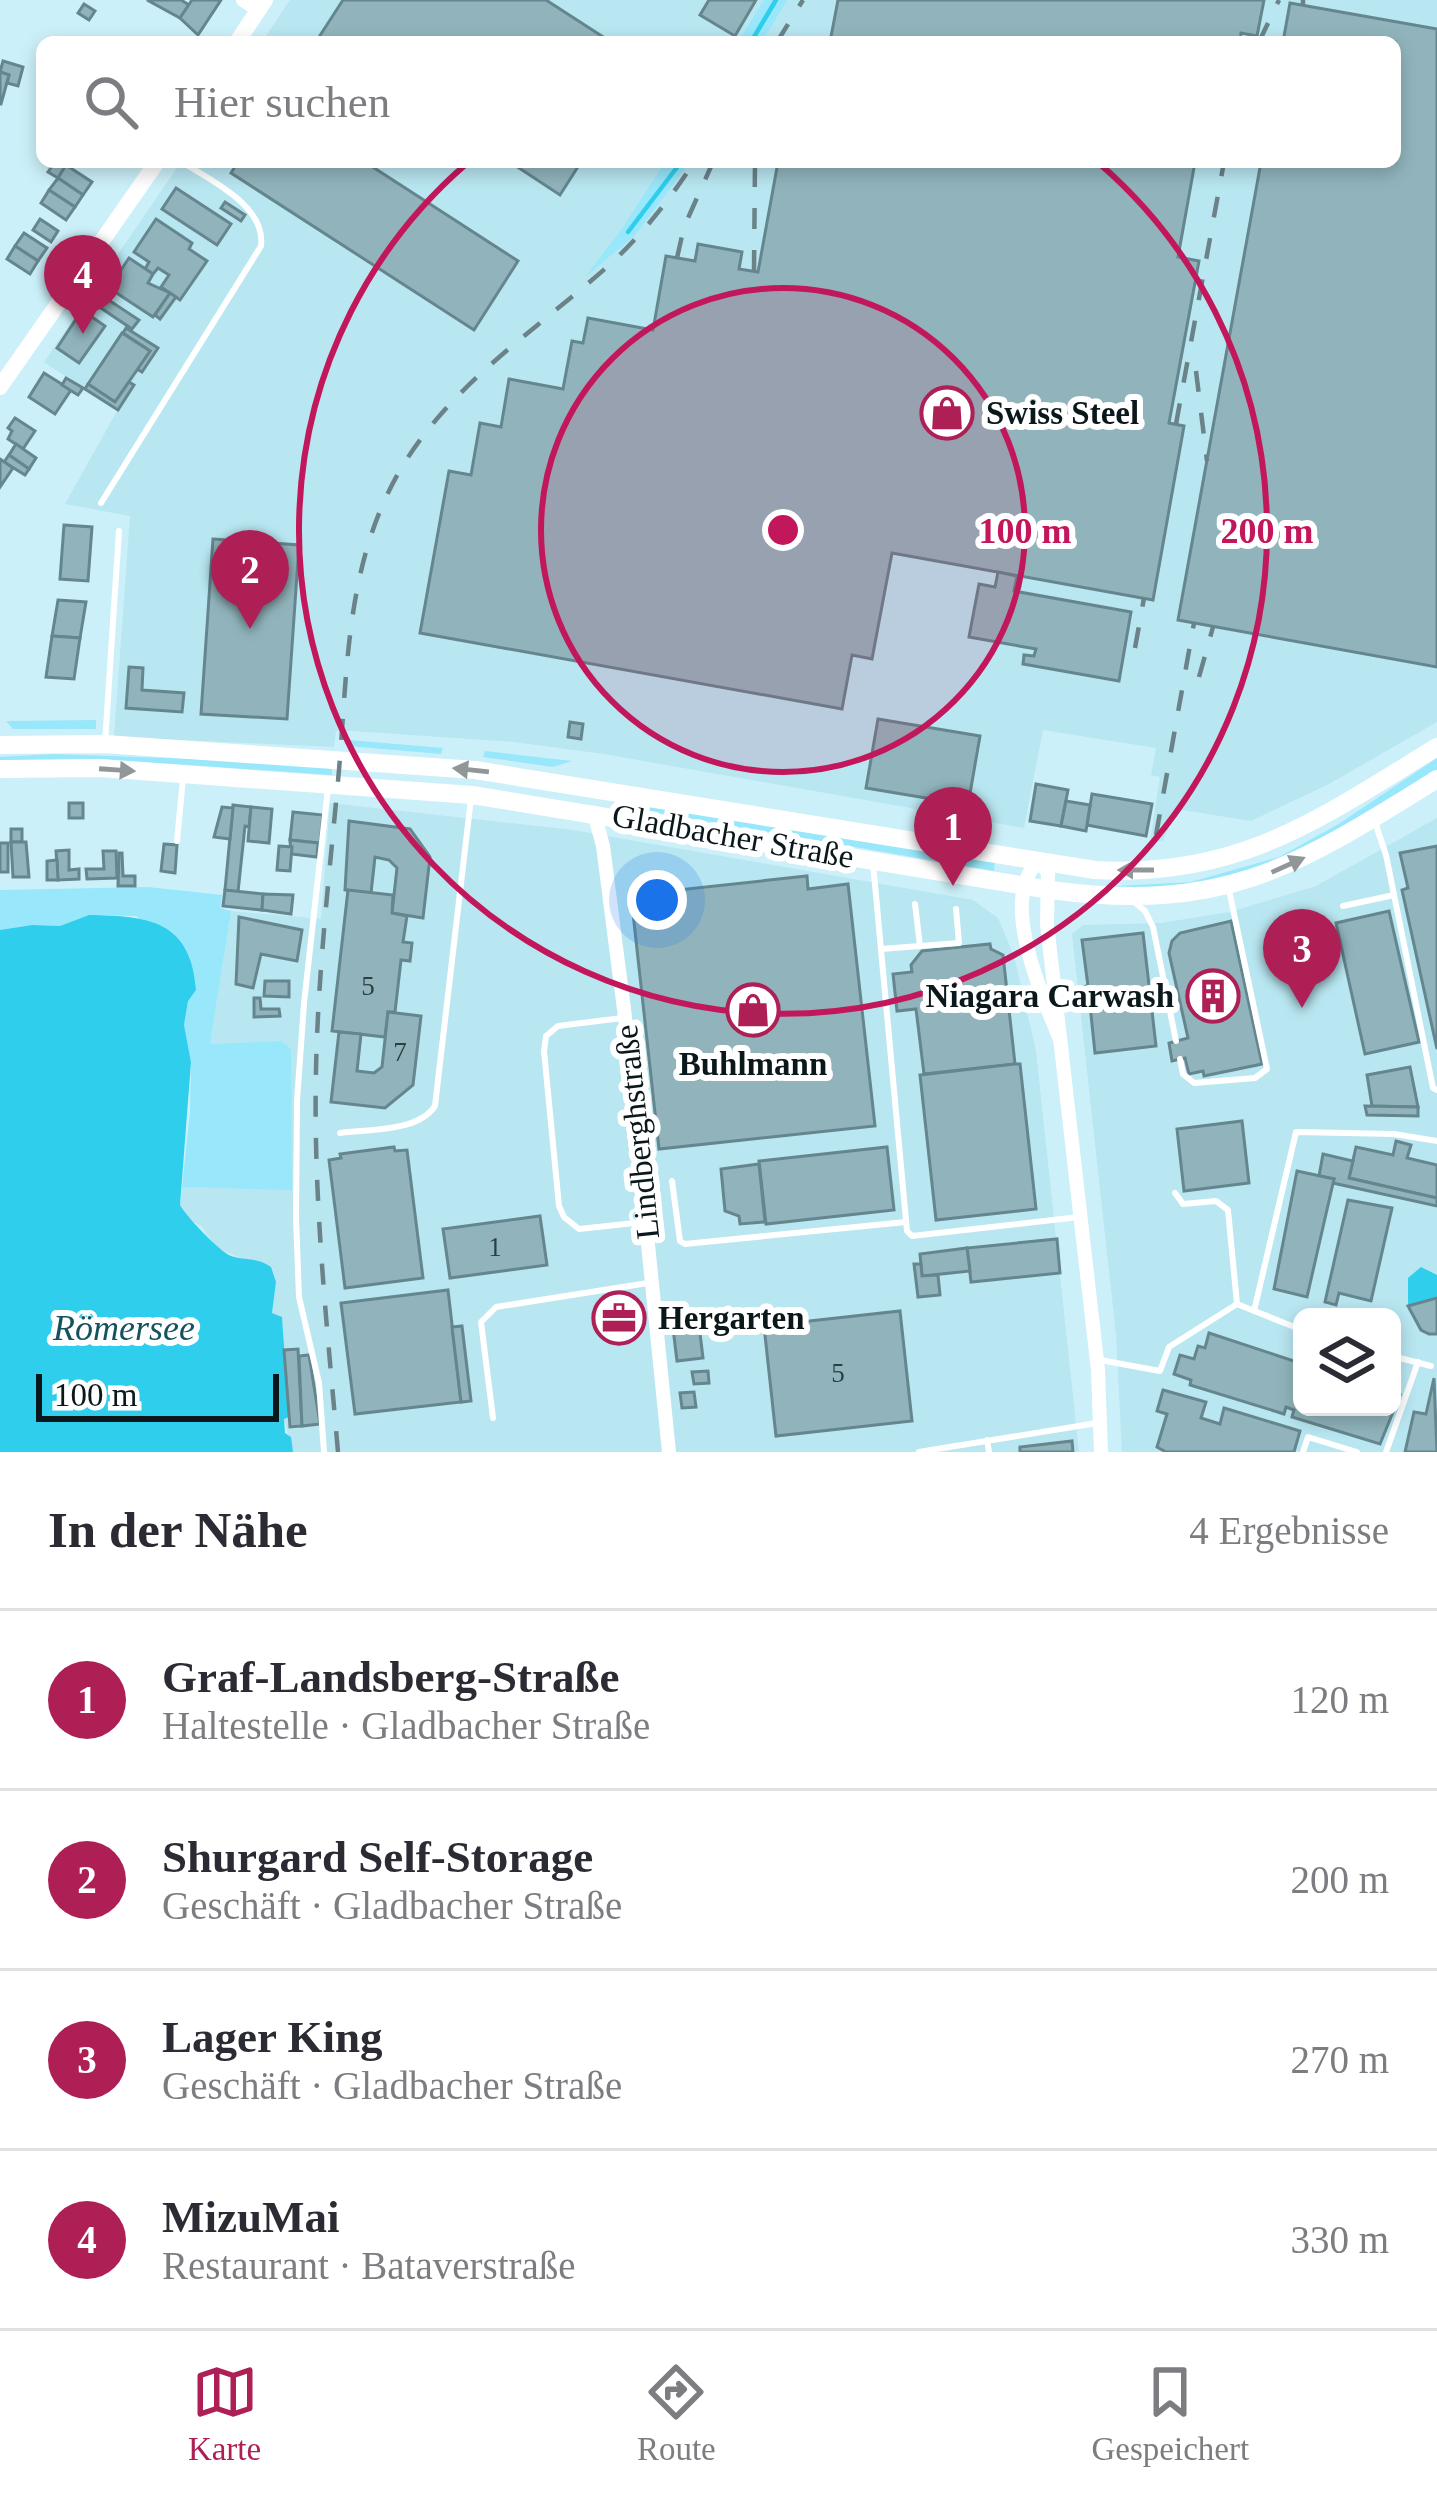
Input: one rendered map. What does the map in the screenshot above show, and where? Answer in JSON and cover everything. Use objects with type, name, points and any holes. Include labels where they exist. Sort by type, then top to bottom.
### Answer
[{"type":"main road","name":"Gladbacher Straße","points":[[0,745],[105,744],[404,763],[586,785],[1095,870],[1142,872],[1231,858],[1280,840],[1437,747]]},
{"type":"main road","name":"Gladbacher Straße","points":[[0,769],[82,768],[472,795],[1023,886],[1129,897],[1195,893],[1297,862],[1437,779]]},
{"type":"main road","points":[[586,785],[594,813]]},
{"type":"street","points":[[240,36],[256,3]]},
{"type":"street","points":[[0,387],[153,168]]},
{"type":"street","name":"Lindberghstraße","points":[[594,813],[603,846],[625,1017],[669,1452]]},
{"type":"street","points":[[1060,1040],[1035,978],[1024,920],[1023,886],[1028,871],[1040,861],[1048,873],[1050,890],[1047,924],[1097,1360],[1101,1452]]},
{"type":"lane","points":[[101,502],[261,246],[263,229],[254,213],[190,168]]},
{"type":"lane","points":[[105,744],[119,531]]},
{"type":"lane","points":[[177,841],[183,774]]},
{"type":"lane","points":[[324,1452],[319,1384],[299,1297],[296,1218],[304,1003],[328,783]]},
{"type":"lane","points":[[340,1133],[411,1124],[428,1117],[435,1106],[472,795]]},
{"type":"lane","points":[[1374,818],[1437,1090]]},
{"type":"lane","points":[[873,859],[906,1222],[912,1236],[1080,1216]]},
{"type":"lane","points":[[1180,1059],[1186,1079],[1256,1078],[1264,1075],[1268,1061],[1228,886]]},
{"type":"lane","points":[[1343,906],[1394,896]]},
{"type":"lane","points":[[1129,897],[1153,927],[1176,1041]]},
{"type":"lane","points":[[915,904],[920,946]]},
{"type":"lane","points":[[880,949],[959,943],[956,909]]},
{"type":"lane","points":[[625,1017],[558,1026],[546,1036],[560,1206],[564,1217],[579,1229],[647,1222]]},
{"type":"lane","points":[[1244,1068],[1256,1078]]},
{"type":"lane","points":[[1254,1311],[1296,1132],[1394,1134],[1437,1141]]},
{"type":"lane","points":[[673,1181],[680,1241],[686,1244],[906,1222]]},
{"type":"lane","points":[[1175,1193],[1183,1204],[1216,1201],[1228,1210],[1238,1304]]},
{"type":"lane","points":[[493,1418],[481,1322],[486,1313],[496,1307],[652,1283]]},
{"type":"lane","points":[[1238,1304],[1293,1326]]},
{"type":"lane","points":[[1097,1360],[1160,1371],[1169,1347],[1238,1304]]},
{"type":"lane","points":[[1401,1358],[1430,1366]]},
{"type":"lane","points":[[1386,1452],[1418,1362]]},
{"type":"lane","points":[[919,1452],[1101,1423]]},
{"type":"lane","points":[[1303,1452],[1307,1436],[1358,1452]]},
{"type":"lane","points":[[987,1440],[989,1452]]},
{"type":"shaded area","name":"Swiss Steel","points":[[290,0],[1437,0],[1437,722],[1329,784],[1251,821],[1176,809],[1163,841],[1150,842],[1160,777],[1151,775],[1156,748],[1043,730],[1024,828],[514,742],[352,731],[336,731],[334,747],[114,737],[130,516],[65,504],[117,411],[44,362],[177,168],[1401,168],[1401,36],[266,36]]},
{"type":"shaded area","points":[[764,0],[787,0],[766,36],[742,36]]},
{"type":"shaded area","points":[[661,168],[685,168],[635,235],[585,277]]},
{"type":"shaded area","points":[[96,720],[96,729],[13,729],[6,721]]},
{"type":"shaded area","points":[[348,740],[443,748],[441,754],[348,746]]},
{"type":"shaded area","points":[[485,751],[572,761],[553,767],[483,757]]},
{"type":"shaded area","points":[[54,754],[332,764],[332,775],[102,759],[0,761],[0,757]]},
{"type":"shaded area","points":[[1437,758],[1437,770],[1320,840],[1258,868],[1180,887],[1098,887],[1191,882],[1279,857],[1337,825]]},
{"type":"shaded area","points":[[610,798],[995,862],[994,871],[629,808]]},
{"type":"shaded area","points":[[330,803],[573,830],[973,900],[998,918],[1014,956],[1036,1051],[1079,1452],[293,1452],[284,1418],[289,1416],[282,1318],[272,1313],[276,1282],[217,1248],[180,1205],[182,1187],[292,1189],[281,1041],[210,1044],[231,911],[321,919]]},
{"type":"shaded area","points":[[1437,818],[1437,1452],[1122,1452],[1116,1335],[1072,934],[1083,925],[1161,923],[1230,912],[1316,886]]},
{"type":"shaded area","points":[[148,887],[222,895],[220,908],[231,911],[210,1044],[281,1041],[291,1049],[292,1190],[182,1187],[190,1112],[191,1062],[184,1025],[188,1001],[137,916],[89,915],[60,926],[0,930],[0,890]]},
{"type":"water","name":"Römersee","points":[[89,915],[130,917],[163,927],[176,936],[192,967],[196,990],[188,1001],[184,1025],[191,1062],[180,1205],[226,1253],[271,1267],[276,1282],[272,1313],[282,1317],[289,1417],[284,1419],[285,1433],[291,1437],[293,1452],[0,1452],[0,930],[60,926]]},
{"type":"water","points":[[1421,1267],[1437,1275],[1437,1298],[1408,1306],[1408,1278]]},
{"type":"building","points":[[147,0],[181,0],[189,5],[180,18]]},
{"type":"building","points":[[192,0],[221,0],[198,35],[180,18]]},
{"type":"building","points":[[343,0],[546,0],[602,36],[320,36]]},
{"type":"building","points":[[709,0],[756,0],[735,36],[700,15]]},
{"type":"building","points":[[838,0],[1264,0],[1257,36],[831,36]]},
{"type":"building","points":[[1290,3],[1437,29],[1437,667],[1178,620],[1260,168],[1401,168],[1401,36],[1284,36]]},
{"type":"building","points":[[84,4],[95,11],[89,20],[78,13]]},
{"type":"building","points":[[3,61],[23,67],[18,86],[7,83],[9,75],[0,72]]},
{"type":"building","points":[[0,72],[9,75],[1,104],[0,104]]},
{"type":"building","points":[[51,168],[64,168],[58,178],[48,172]]},
{"type":"building","points":[[64,168],[71,168],[92,182],[83,195],[58,178]]},
{"type":"building","points":[[234,168],[374,168],[518,261],[474,330],[231,173]]},
{"type":"building","points":[[519,168],[577,168],[560,195]]},
{"type":"building","points":[[777,168],[1194,168],[1178,257],[1199,261],[1169,423],[1184,426],[1153,600],[892,553],[872,659],[852,655],[842,709],[420,633],[449,471],[471,475],[480,423],[501,427],[509,379],[563,389],[572,341],[583,343],[588,318],[653,330],[666,256],[695,261],[698,244],[742,252],[739,269],[758,272]]},
{"type":"building","points":[[58,178],[83,195],[75,207],[49,190]]},
{"type":"building","points":[[176,188],[231,224],[217,245],[162,209]]},
{"type":"building","points":[[49,190],[75,207],[66,220],[41,203]]},
{"type":"building","points":[[225,202],[245,215],[241,221],[221,208]]},
{"type":"building","points":[[40,219],[58,231],[51,242],[33,230]]},
{"type":"building","points":[[156,219],[192,243],[189,249],[207,261],[180,300],[161,287],[169,275],[158,268],[153,274],[145,269],[149,262],[134,252]]},
{"type":"building","points":[[24,233],[47,248],[38,261],[15,246]]},
{"type":"building","points":[[15,246],[38,261],[30,274],[7,259]]},
{"type":"building","points":[[129,258],[153,274],[148,283],[170,293],[153,317],[109,288]]},
{"type":"building","points":[[170,293],[176,297],[160,319],[155,315]]},
{"type":"building","points":[[104,297],[139,320],[132,329],[98,306]]},
{"type":"building","points":[[82,310],[105,326],[79,363],[57,348]]},
{"type":"building","points":[[126,328],[158,348],[142,372],[137,369],[150,351],[123,333]]},
{"type":"building","points":[[122,333],[150,351],[115,402],[88,384]]},
{"type":"building","points":[[44,373],[71,390],[55,414],[29,397]]},
{"type":"building","points":[[66,378],[83,388],[78,395],[62,385]]},
{"type":"building","points":[[129,382],[134,385],[118,410],[85,389],[88,384],[115,402]]},
{"type":"building","points":[[15,418],[35,431],[23,449],[8,439]]},
{"type":"building","points":[[16,444],[36,458],[29,469],[9,455]]},
{"type":"building","points":[[9,455],[29,469],[25,475],[4,462]]},
{"type":"building","points":[[0,459],[13,468],[0,487]]},
{"type":"building","points":[[64,525],[92,527],[88,581],[60,579]]},
{"type":"building","points":[[213,539],[299,545],[287,719],[201,714]]},
{"type":"building","points":[[998,572],[1017,576],[1014,591],[1131,612],[1119,681],[1023,664],[1024,655],[1034,656],[1036,649],[969,637],[979,584],[995,587]]},
{"type":"building","points":[[58,600],[86,602],[80,638],[52,636]]},
{"type":"building","points":[[52,636],[80,638],[74,679],[46,677]]},
{"type":"building","points":[[129,667],[143,668],[142,690],[184,693],[182,712],[126,708]]},
{"type":"building","points":[[878,719],[980,736],[968,805],[866,788]]},
{"type":"building","points":[[570,722],[583,724],[581,739],[568,737]]},
{"type":"building","points":[[1036,784],[1068,790],[1061,826],[1030,821]]},
{"type":"building","points":[[1092,794],[1152,804],[1146,836],[1087,825]]},
{"type":"building","points":[[1066,801],[1090,805],[1086,831],[1061,826]]},
{"type":"building","points":[[69,803],[83,803],[83,818],[69,818]]},
{"type":"building","points":[[233,805],[251,807],[238,892],[225,890]]},
{"type":"building","points":[[222,807],[233,808],[230,839],[214,837]]},
{"type":"building","points":[[251,807],[272,809],[269,843],[248,841]]},
{"type":"building","points":[[293,812],[323,815],[320,843],[290,840]]},
{"type":"building","points":[[349,821],[410,829],[430,857],[423,918],[392,913],[397,868],[389,860],[375,857],[371,893],[345,890]]},
{"type":"building","points":[[11,829],[22,829],[22,842],[11,842]]},
{"type":"building","points":[[290,840],[318,843],[317,857],[291,854]]},
{"type":"building","points":[[11,842],[26,842],[29,877],[13,877]]},
{"type":"building","points":[[0,843],[8,843],[8,872],[0,872]]},
{"type":"building","points":[[164,844],[177,845],[175,873],[161,871]]},
{"type":"building","points":[[279,846],[292,847],[290,871],[277,870]]},
{"type":"building","points":[[1437,846],[1437,1049],[1402,890],[1408,888],[1400,853]]},
{"type":"building","points":[[69,850],[69,870],[79,869],[79,879],[58,880],[56,851]]},
{"type":"building","points":[[103,851],[116,851],[117,878],[87,879],[86,869],[104,869]]},
{"type":"building","points":[[119,853],[123,876],[135,876],[135,886],[118,886]]},
{"type":"building","points":[[57,860],[58,880],[47,880],[47,861]]},
{"type":"building","name":"Buhlmann","points":[[807,876],[808,889],[848,884],[875,1126],[659,1149],[631,895]]},
{"type":"building","points":[[225,890],[263,894],[262,910],[223,906]]},
{"type":"building","points":[[348,890],[393,895],[392,913],[407,916],[403,942],[412,943],[410,961],[401,960],[395,1012],[388,1012],[385,1037],[332,1031]]},
{"type":"building","points":[[263,894],[293,895],[291,914],[262,910]]},
{"type":"building","points":[[1389,911],[1419,1042],[1365,1054],[1336,923]]},
{"type":"building","points":[[239,917],[302,930],[297,961],[261,954],[253,988],[236,984]]},
{"type":"building","name":"Niagara Carwash","points":[[1231,921],[1262,1064],[1204,1076],[1203,1071],[1189,1074],[1185,1058],[1172,1061],[1169,1043],[1188,1038],[1169,953],[1172,941],[1180,933]]},
{"type":"building","points":[[1143,933],[1156,1046],[1095,1053],[1090,1005],[1081,1006],[1078,987],[1088,986],[1082,940]]},
{"type":"building","points":[[990,944],[1003,955],[1015,1064],[924,1074],[916,1009],[897,1011],[893,974],[912,972],[911,965],[922,951]]},
{"type":"building","points":[[265,981],[289,981],[289,997],[264,996]]},
{"type":"building","points":[[254,998],[260,998],[261,1009],[279,1009],[280,1016],[254,1017]]},
{"type":"building","points":[[388,1012],[421,1016],[413,1085],[385,1108],[331,1102],[339,1032],[361,1034],[357,1071],[374,1073],[382,1067]]},
{"type":"building","points":[[1020,1064],[1036,1209],[936,1220],[920,1075]]},
{"type":"building","points":[[1410,1067],[1418,1107],[1372,1106],[1367,1075]]},
{"type":"building","points":[[1365,1106],[1418,1107],[1418,1116],[1367,1115]]},
{"type":"building","points":[[1242,1121],[1249,1183],[1184,1191],[1177,1129]]},
{"type":"building","points":[[1396,1141],[1411,1145],[1407,1158],[1437,1165],[1437,1198],[1349,1178],[1356,1147],[1393,1155]]},
{"type":"building","points":[[394,1147],[395,1151],[407,1150],[423,1278],[345,1288],[329,1160],[341,1158],[340,1154]]},
{"type":"building","points":[[887,1147],[894,1210],[766,1224],[759,1161]]},
{"type":"building","points":[[1323,1154],[1353,1161],[1349,1178],[1437,1198],[1437,1206],[1333,1183],[1334,1179],[1319,1176]]},
{"type":"building","points":[[759,1164],[765,1222],[740,1224],[739,1216],[725,1211],[721,1169]]},
{"type":"building","points":[[1297,1171],[1334,1179],[1307,1297],[1274,1289]]},
{"type":"building","points":[[1348,1200],[1392,1208],[1371,1301],[1339,1293],[1336,1305],[1325,1302]]},
{"type":"building","points":[[540,1216],[547,1265],[450,1278],[443,1229]]},
{"type":"building","points":[[1057,1239],[1060,1273],[971,1282],[967,1248]]},
{"type":"building","points":[[967,1248],[970,1271],[922,1276],[920,1254]]},
{"type":"building","points":[[914,1264],[921,1264],[922,1276],[938,1275],[940,1295],[918,1297]]},
{"type":"building","points":[[448,1290],[461,1402],[355,1414],[341,1303]]},
{"type":"building","points":[[1437,1298],[1437,1334],[1429,1334],[1421,1330],[1408,1306]]},
{"type":"building","points":[[900,1311],[912,1421],[776,1436],[764,1326]]},
{"type":"building","points":[[698,1317],[703,1358],[677,1361],[672,1320]]},
{"type":"building","points":[[462,1326],[471,1401],[461,1402],[452,1327]]},
{"type":"building","points":[[1209,1333],[1293,1361],[1293,1410],[1286,1407],[1284,1414],[1190,1385],[1191,1380],[1174,1374],[1180,1355],[1194,1359],[1198,1346],[1205,1348]]},
{"type":"building","points":[[298,1349],[302,1426],[290,1427],[284,1350]]},
{"type":"building","points":[[309,1355],[320,1424],[302,1426],[299,1356]]},
{"type":"building","points":[[708,1371],[709,1383],[694,1384],[692,1372]]},
{"type":"building","points":[[1434,1378],[1437,1452],[1405,1452],[1414,1412],[1426,1414]]},
{"type":"building","points":[[1163,1390],[1206,1402],[1201,1418],[1220,1424],[1224,1408],[1300,1431],[1294,1452],[1166,1452],[1157,1447],[1167,1414],[1157,1411]]},
{"type":"building","points":[[694,1392],[696,1407],[682,1408],[680,1393]]},
{"type":"building","points":[[1293,1414],[1391,1416],[1380,1444],[1292,1417]]},
{"type":"building","points":[[1072,1441],[1073,1452],[1020,1452],[1020,1447]]},
{"type":"waterway","points":[[755,36],[776,0]]},
{"type":"waterway","points":[[628,232],[676,168]]},
{"type":"railway","points":[[781,36],[803,0]]},
{"type":"railway","points":[[1262,36],[1279,0]]},
{"type":"railway","points":[[1303,0],[1303,5]]},
{"type":"railway","points":[[338,1452],[319,1214],[316,1070],[348,651],[371,535],[405,462],[448,406],[619,255],[654,218],[690,168]]},
{"type":"railway","points":[[677,258],[684,227],[710,168]]},
{"type":"railway","points":[[754,271],[755,168]]},
{"type":"railway","points":[[1176,424],[1223,168]]},
{"type":"railway","points":[[1196,371],[1207,461]]},
{"type":"railway","points":[[1135,648],[1144,598]]},
{"type":"railway","points":[[1156,835],[1194,623]]},
{"type":"railway","points":[[1199,677],[1213,627]]},
{"type":"place","name":"MizuMai","points":[[83,334]]},
{"type":"place","name":"Swiss Steel","points":[[947,413]]},
{"type":"place","name":"Shurgard Self-Storage","points":[[250,629]]},
{"type":"place","name":"Graf-Landsberg-Straße","points":[[953,886]]},
{"type":"place","name":"Niagara Carwash","points":[[1213,996]]},
{"type":"place","name":"Lager King","points":[[1302,1008]]},
{"type":"place","name":"Buhlmann","points":[[753,1010]]},
{"type":"place","name":"Hergarten","points":[[619,1318]]}]
